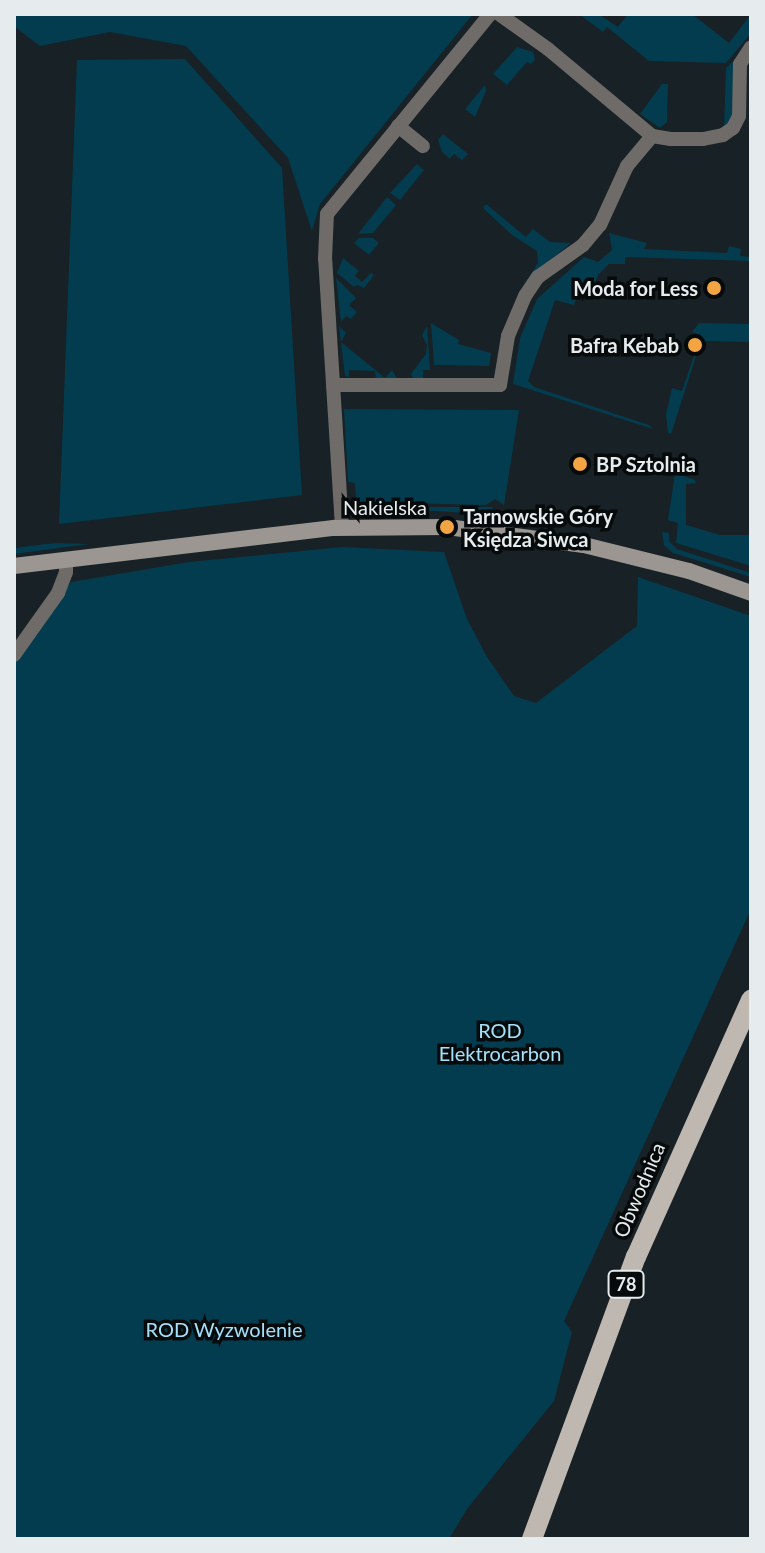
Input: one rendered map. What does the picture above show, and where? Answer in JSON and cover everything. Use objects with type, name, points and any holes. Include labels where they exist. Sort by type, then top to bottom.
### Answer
[{"type":"main road","name":"Obwodnica","points":[[532,1539],[636,1257],[751,1000]]},
{"type":"street","points":[[342,527],[324,246],[327,214],[490,14]]},
{"type":"street","points":[[499,14],[561,59],[652,136],[703,139],[723,135],[733,128],[739,116],[740,64],[751,47]]},
{"type":"street","points":[[398,126],[423,146]]},
{"type":"street","points":[[333,385],[500,385],[508,336],[518,307],[538,277],[583,245],[600,225],[627,166],[652,136]]},
{"type":"street","name":"Nakielska","points":[[14,566],[342,527],[447,527],[543,537],[649,560],[751,593]]},
{"type":"street","points":[[14,655],[58,593],[66,572],[66,560]]},
{"type":"green space","points":[[14,14],[473,14],[320,204],[312,231],[288,158],[186,46],[110,32],[40,46],[14,26]]},
{"type":"green space","points":[[579,14],[598,14],[618,27],[628,14],[692,14],[729,43],[751,14],[751,33],[726,63],[649,61],[607,27],[603,32]]},
{"type":"green space","points":[[517,47],[533,52],[535,60],[531,64],[527,62],[507,85],[493,74]]},
{"type":"green space","points":[[738,57],[733,116],[724,129],[726,68]]},
{"type":"green space","points":[[185,59],[282,168],[302,495],[59,524],[77,60]]},
{"type":"green space","points":[[662,84],[668,84],[667,122],[660,128],[640,114]]},
{"type":"green space","points":[[485,85],[486,91],[475,117],[465,109]]},
{"type":"green space","points":[[443,134],[468,154],[462,160],[454,154],[450,159],[442,152],[438,140]]},
{"type":"green space","points":[[417,164],[424,170],[400,200],[390,193]]},
{"type":"green space","points":[[387,197],[396,205],[373,233],[358,234]]},
{"type":"green space","points":[[486,204],[526,237],[533,229],[550,242],[571,243],[535,272],[518,294],[538,263],[537,251],[512,235],[483,208]]},
{"type":"green space","points":[[609,233],[647,243],[644,249],[727,253],[729,246],[741,249],[740,256],[751,257],[751,261],[625,257],[625,264],[609,264],[598,275],[590,298],[578,294],[574,305],[555,300],[528,381],[534,387],[649,425],[653,429],[513,384],[520,338],[537,299],[584,257],[598,262],[612,250]]},
{"type":"green space","points":[[359,238],[373,238],[379,243],[369,255],[354,243]]},
{"type":"green space","points":[[343,258],[359,271],[355,276],[362,282],[371,273],[374,275],[364,288],[354,287],[337,273]]},
{"type":"green space","points":[[336,278],[356,298],[349,305],[357,312],[351,319],[346,316],[341,322]]},
{"type":"green space","points":[[431,323],[459,340],[458,344],[491,353],[489,366],[434,365]]},
{"type":"green space","points":[[699,323],[751,324],[751,342],[701,341],[671,434],[668,433],[666,414],[672,388],[682,391],[701,335],[692,332]]},
{"type":"green space","points":[[339,326],[346,333],[341,342],[385,378],[392,370],[397,379],[376,381],[375,371],[349,370],[349,377],[345,376]]},
{"type":"green space","points":[[427,326],[430,370],[423,370],[423,381],[413,379],[411,374],[426,354],[427,345],[422,335]]},
{"type":"green space","points":[[344,409],[519,410],[504,505],[495,499],[486,505],[360,502],[356,499],[355,483],[348,482]]},
{"type":"green space","points":[[675,473],[696,483],[686,484],[686,525],[720,535],[750,535],[751,566],[676,543],[678,523],[668,520]]},
{"type":"green space","points":[[356,507],[492,507],[493,509],[489,514]]},
{"type":"green space","points":[[662,532],[669,533],[669,541],[677,549],[751,573],[751,577],[673,553],[664,545]]},
{"type":"green space","points":[[54,543],[89,544],[14,554],[14,548]]},
{"type":"green space","name":"ROD Wyzwolenie","points":[[342,547],[444,552],[467,619],[487,657],[514,696],[536,703],[637,626],[638,577],[751,616],[751,909],[564,1321],[572,1332],[554,1401],[467,1509],[449,1539],[14,1539],[14,665],[71,582],[189,562]]},
{"type":"place","name":"Moda for Less","points":[[714,288]]},
{"type":"place","name":"Bafra Kebab","points":[[695,345]]},
{"type":"place","name":"BP Sztolnia","points":[[580,464]]},
{"type":"place","name":"Tarnowskie Góry Księdza Siwca","points":[[447,527]]},
{"type":"park label","name":"ROD Elektrocarbon","points":[[500,1042]]}]
